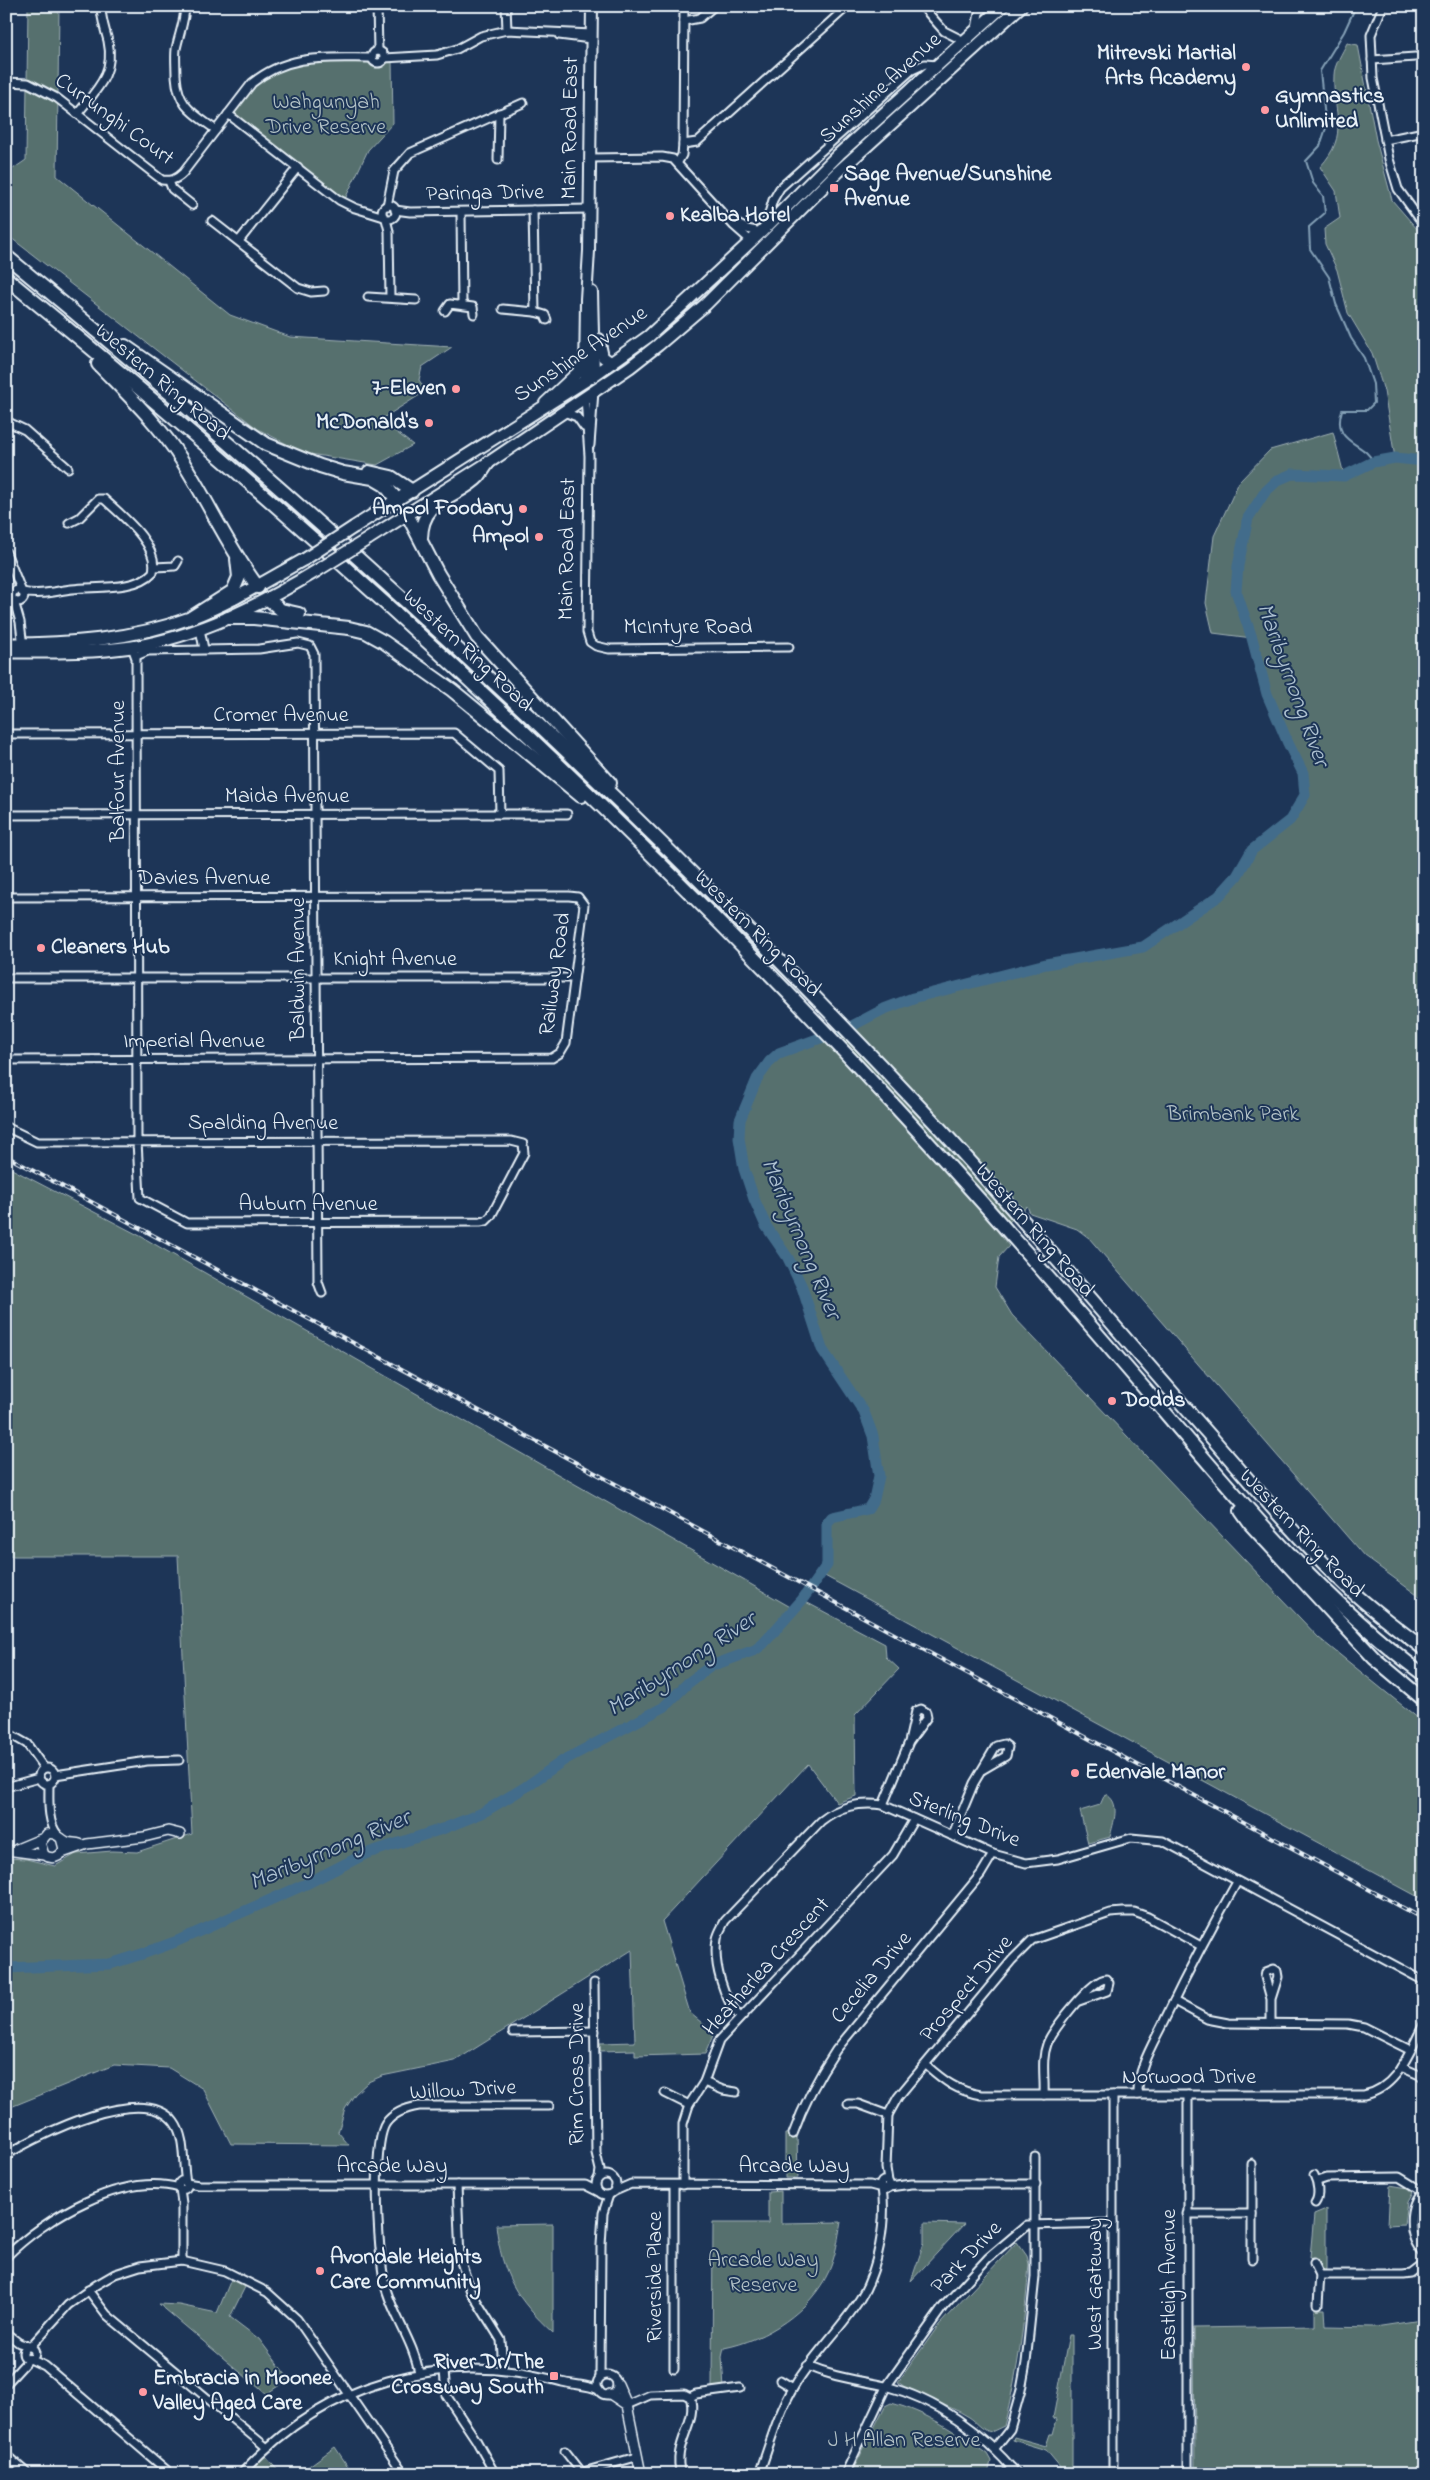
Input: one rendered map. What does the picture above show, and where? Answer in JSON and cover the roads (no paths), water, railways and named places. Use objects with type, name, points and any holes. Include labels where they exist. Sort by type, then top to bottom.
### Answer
[{"type":"highway","name":"Western Ring Road","points":[[6,256],[288,495],[693,864],[716,896],[936,1124],[1018,1214],[1299,1538],[1358,1597],[1424,1649]]},
{"type":"highway","name":"Western Ring Road","points":[[6,278],[355,576],[529,737],[617,823],[811,1016],[1005,1225],[1214,1472],[1333,1598],[1424,1675]]},
{"type":"highway","points":[[20,289],[81,345],[160,432],[181,458],[236,554],[258,586]]},
{"type":"highway","points":[[54,295],[256,438],[276,450],[343,473],[373,478],[385,485],[397,500]]},
{"type":"highway","points":[[421,538],[424,521],[432,508],[478,477],[488,462]]},
{"type":"highway","points":[[320,466],[386,475],[412,491]]},
{"type":"highway","points":[[407,514],[438,574],[477,637],[621,799]]},
{"type":"highway","points":[[192,617],[233,591],[239,577],[236,554]]},
{"type":"highway","points":[[268,599],[286,612],[330,619],[349,628]]},
{"type":"highway","points":[[228,618],[250,617],[349,628],[366,632],[418,664],[578,794],[617,823]]},
{"type":"highway","points":[[1214,1472],[1251,1525],[1337,1620],[1374,1658],[1424,1700]]},
{"type":"highway","points":[[1382,1615],[1424,1642]]},
{"type":"main road","name":"Main Road East","points":[[590,378],[585,361],[590,251],[592,6]]},
{"type":"main road","name":"Sunshine Avenue","points":[[144,632],[192,617],[258,586],[412,491],[612,363],[668,319],[763,230],[839,154],[1003,6]]},
{"type":"main road","name":"Sunshine Avenue","points":[[200,629],[268,599],[318,570],[488,462],[641,359],[693,316],[850,161],[1021,6]]},
{"type":"main road","points":[[909,90],[915,92],[921,89],[970,52]]},
{"type":"main road","points":[[751,241],[762,242],[782,222],[802,207]]},
{"type":"main road","name":"Main Road East","points":[[590,251],[593,298],[590,393]]},
{"type":"main road","points":[[593,298],[597,314],[600,350],[603,357],[612,363]]},
{"type":"main road","points":[[539,409],[577,372],[585,361]]},
{"type":"main road","points":[[397,500],[407,514]]},
{"type":"main road","points":[[258,586],[268,599]]},
{"type":"main road","points":[[6,652],[23,648],[144,632],[167,631],[192,626],[200,629]]},
{"type":"main road","points":[[6,644],[23,648],[77,652],[134,651],[200,629]]},
{"type":"main road","points":[[131,635],[134,651]]},
{"type":"street","points":[[78,114],[107,73],[110,56],[101,6]]},
{"type":"street","points":[[185,6],[185,19],[176,49],[177,88],[181,100],[188,110],[216,130]]},
{"type":"street","points":[[377,6],[378,51]]},
{"type":"street","points":[[506,6],[507,30]]},
{"type":"street","points":[[678,162],[682,155],[683,144],[684,6]]},
{"type":"street","points":[[684,20],[700,18],[714,6]]},
{"type":"street","points":[[683,144],[697,142],[848,6]]},
{"type":"street","points":[[922,6],[949,39],[950,54]]},
{"type":"street","points":[[976,30],[979,13],[984,6]]},
{"type":"street","points":[[1383,6],[1371,35],[1372,60],[1386,140],[1398,189],[1403,199],[1424,225]]},
{"type":"street","points":[[169,181],[177,179],[183,173],[252,83],[279,65],[304,59],[372,58],[373,61],[379,63],[384,58],[437,56],[457,49],[481,36],[507,30],[591,36]]},
{"type":"street","points":[[944,31],[964,41]]},
{"type":"street","points":[[378,51],[382,52],[384,58]]},
{"type":"street","points":[[372,58],[374,52],[378,51]]},
{"type":"street","points":[[1372,60],[1415,57]]},
{"type":"street","points":[[729,219],[747,229],[763,230],[773,200],[780,188],[912,70],[925,64],[937,65]]},
{"type":"street","name":"Currunghi Court","points":[[6,82],[28,83],[42,89],[78,114],[162,180],[169,181],[172,188],[192,205]]},
{"type":"street","points":[[390,297],[389,194],[394,172],[410,153],[523,103]]},
{"type":"street","points":[[498,160],[499,112]]},
{"type":"street","name":"Paringa Drive","points":[[228,114],[345,203],[369,212],[590,209]]},
{"type":"street","points":[[1386,140],[1424,132]]},
{"type":"street","points":[[590,158],[662,157],[678,162],[751,241]]},
{"type":"street","points":[[239,241],[298,168]]},
{"type":"street","points":[[533,210],[535,312]]},
{"type":"street","points":[[461,212],[462,304]]},
{"type":"street","points":[[212,221],[298,288],[311,292],[324,291]]},
{"type":"street","points":[[740,231],[742,240],[740,251]]},
{"type":"street","points":[[368,297],[416,300]]},
{"type":"street","points":[[445,311],[450,304],[462,304],[473,307],[474,314]]},
{"type":"street","points":[[503,309],[535,312],[545,315],[547,320]]},
{"type":"street","name":"Main Road East","points":[[589,456],[586,429],[590,393]]},
{"type":"street","name":"Main Road East","points":[[590,393],[587,632],[590,642]]},
{"type":"street","points":[[563,412],[578,417],[586,429]]},
{"type":"street","points":[[6,420],[25,430],[68,468]]},
{"type":"street","points":[[16,596],[120,586],[145,578],[153,572],[154,558],[137,531],[100,498],[79,518],[69,523]]},
{"type":"street","points":[[6,552],[13,570],[23,648]]},
{"type":"street","points":[[154,566],[171,567],[178,561]]},
{"type":"street","points":[[134,651],[204,649],[200,629]]},
{"type":"street","name":"McIntyre Road","points":[[590,642],[596,646],[609,649],[789,647]]},
{"type":"street","name":"Baldwin Avenue","points":[[204,649],[267,648],[298,643],[310,646],[315,658],[318,1282],[322,1292]]},
{"type":"street","name":"Balfour Avenue","points":[[134,651],[138,1196]]},
{"type":"street","name":"Cromer Avenue","points":[[6,734],[446,732],[458,735],[499,771],[500,814]]},
{"type":"street","name":"Maida Avenue","points":[[6,815],[567,814]]},
{"type":"street","name":"Davies Avenue","points":[[6,897],[569,896],[582,900]]},
{"type":"street","name":"Railway Road","points":[[560,1053],[566,1043],[584,909],[582,900]]},
{"type":"street","name":"Knight Avenue","points":[[6,978],[574,978]]},
{"type":"street","name":"Imperial Avenue","points":[[6,1060],[543,1059],[552,1058],[560,1053]]},
{"type":"street","name":"Spalding Avenue","points":[[6,1127],[37,1142],[511,1141],[523,1144],[523,1156],[494,1211],[486,1221]]},
{"type":"street","name":"Auburn Avenue","points":[[138,1196],[146,1203],[187,1223],[486,1221]]},
{"type":"street","points":[[6,1732],[26,1744],[44,1768]]},
{"type":"street","points":[[883,1805],[909,1742]]},
{"type":"street","points":[[55,1775],[147,1761],[180,1760]]},
{"type":"street","points":[[44,1768],[50,1768],[55,1775],[54,1781],[48,1784],[42,1783],[39,1778],[40,1772],[44,1768]]},
{"type":"street","points":[[952,1836],[974,1783],[982,1770]]},
{"type":"street","points":[[6,1787],[39,1778]]},
{"type":"street","points":[[48,1784],[53,1827],[64,1845],[62,1853]]},
{"type":"street","name":"Sterling Drive","points":[[740,2017],[734,2010],[727,1995],[717,1960],[718,1936],[725,1921],[821,1821],[833,1811],[854,1804],[883,1805],[994,1854],[1026,1863],[1058,1859],[1122,1840],[1150,1838],[1179,1850],[1424,1981]]},
{"type":"street","points":[[44,1854],[40,1847],[48,1830],[50,1808]]},
{"type":"street","name":"Heatherlea Crescent","points":[[683,2185],[683,2124],[689,2105],[704,2082],[719,2041],[894,1855],[914,1819]]},
{"type":"street","points":[[7,1850],[44,1854],[55,1858],[62,1853],[87,1844],[144,1837],[168,1831],[180,1834]]},
{"type":"street","points":[[7,1850],[31,1845],[51,1833],[60,1836],[68,1842],[87,1844]]},
{"type":"street","name":"Cecelia Drive","points":[[793,2134],[803,2104],[816,2079],[836,2050],[981,1874],[994,1854]]},
{"type":"street","points":[[1138,2095],[1142,2068],[1201,1946],[1237,1882]]},
{"type":"street","name":"Prospect Drive","points":[[759,2474],[773,2433],[793,2388],[807,2366],[856,2304],[868,2284],[882,2232],[888,2115],[898,2097],[1012,1960],[1032,1940],[1110,1914],[1134,1912],[1160,1923],[1201,1946]]},
{"type":"street","name":"Rim Cross Drive","points":[[594,1983],[596,2153],[599,2165],[598,2192]]},
{"type":"street","points":[[1271,1999],[1271,2023]]},
{"type":"street","points":[[1044,2094],[1046,2045],[1053,2032],[1079,2001]]},
{"type":"street","points":[[1174,2001],[1207,2019],[1218,2022],[1348,2024],[1364,2027],[1410,2050]]},
{"type":"street","name":"Norwood Drive","points":[[926,2065],[949,2085],[964,2092],[981,2095],[1364,2095],[1382,2089],[1393,2080],[1424,2024]]},
{"type":"street","points":[[513,2032],[595,2031]]},
{"type":"street","points":[[1401,2067],[1424,2077]]},
{"type":"street","points":[[704,2082],[723,2090],[736,2092]]},
{"type":"street","points":[[665,2093],[689,2105]]},
{"type":"street","name":"West Gateway","points":[[1112,2474],[1113,2095]]},
{"type":"street","name":"Eastleigh Avenue","points":[[1188,2095],[1188,2474]]},
{"type":"street","points":[[848,2104],[858,2104],[888,2115]]},
{"type":"street","name":"Willow Drive","points":[[419,2373],[416,2357],[386,2290],[380,2248],[379,2185],[381,2135],[386,2123],[400,2111],[419,2106],[549,2106]]},
{"type":"street","points":[[6,2155],[64,2125],[102,2114],[144,2107],[162,2112],[174,2122],[182,2142],[182,2261]]},
{"type":"street","points":[[1035,2157],[1036,2224],[1113,2223]]},
{"type":"street","points":[[1252,2164],[1252,2259]]},
{"type":"street","name":"Rim Cross Drive","points":[[599,2165],[612,2177]]},
{"type":"street","points":[[603,2213],[616,2185],[612,2177]]},
{"type":"street","name":"Arcade Way","points":[[6,2256],[32,2233],[81,2204],[113,2192],[165,2186],[584,2185],[598,2179],[612,2177],[628,2185],[1036,2184]]},
{"type":"street","points":[[1315,2204],[1318,2200],[1316,2178],[1399,2177],[1409,2181],[1423,2190],[1412,2210],[1411,2220],[1415,2241],[1424,2254]]},
{"type":"street","points":[[457,2185],[460,2259],[471,2292],[501,2340],[503,2370]]},
{"type":"street","name":"Arcade Way","points":[[584,2185],[598,2192],[612,2193],[628,2185]]},
{"type":"street","name":"Riverside Place","points":[[674,2185],[674,2369]]},
{"type":"street","points":[[598,2192],[603,2213],[602,2354],[599,2390]]},
{"type":"street","points":[[1187,2214],[1252,2214]]},
{"type":"street","name":"Park Drive","points":[[845,2474],[886,2387],[960,2288],[988,2258],[1020,2229],[1027,2225],[1036,2224],[1034,2294],[1021,2390],[1010,2429],[996,2448]]},
{"type":"street","points":[[6,2384],[18,2370],[40,2336],[68,2305],[88,2290],[103,2280],[125,2271],[182,2261],[232,2273],[267,2292],[297,2319],[404,2474]]},
{"type":"street","points":[[1314,2263],[1320,2275],[1318,2304]]},
{"type":"street","points":[[1320,2275],[1402,2275],[1411,2274],[1424,2264]]},
{"type":"street","points":[[88,2290],[107,2315],[266,2447]]},
{"type":"street","points":[[6,2333],[166,2472]]},
{"type":"street","points":[[602,2354],[607,2370],[618,2384],[627,2406],[641,2474]]},
{"type":"street","points":[[807,2366],[829,2376],[886,2387],[934,2405],[996,2448],[1014,2471],[1005,2474]]},
{"type":"street","points":[[444,2370],[446,2395],[495,2474]]},
{"type":"street","points":[[241,2474],[266,2447],[309,2415],[349,2394],[419,2373],[444,2370],[503,2370],[599,2390],[604,2394],[610,2394],[616,2390],[618,2384]]},
{"type":"street","points":[[582,2387],[606,2374],[612,2375]]},
{"type":"street","points":[[780,2380],[793,2388]]},
{"type":"street","points":[[690,2397],[696,2394],[740,2388]]},
{"type":"street","points":[[610,2394],[627,2406]]},
{"type":"street","points":[[627,2406],[650,2395],[684,2394],[690,2397],[692,2405],[690,2417],[678,2453],[680,2474]]},
{"type":"street","points":[[565,2451],[583,2473],[636,2456]]},
{"type":"street","points":[[6,2456],[28,2474]]},
{"type":"waterway","points":[[1356,6],[1344,32],[1320,71],[1326,128],[1320,146],[1306,161],[1313,183],[1323,196],[1325,213],[1309,227],[1310,249],[1329,277],[1336,304],[1351,338],[1364,358],[1373,384],[1374,403],[1367,410],[1342,410],[1341,430],[1350,441],[1369,455],[1373,462]]},
{"type":"waterway","name":"Maribyrnong River","points":[[6,1968],[110,1964],[142,1954],[175,1942],[306,1884],[365,1854],[445,1828],[482,1813],[524,1788],[564,1760],[664,1707],[688,1683],[711,1666],[755,1650],[763,1644],[802,1600],[827,1565],[827,1523],[832,1517],[868,1509],[874,1499],[879,1476],[873,1436],[864,1412],[822,1349],[802,1287],[788,1258],[766,1226],[744,1169],[739,1138],[740,1120],[757,1079],[770,1061],[779,1053],[848,1028],[884,1009],[913,998],[1046,964],[1143,947],[1219,896],[1237,876],[1252,850],[1290,820],[1305,795],[1303,773],[1267,694],[1252,638],[1236,591],[1238,566],[1248,518],[1265,492],[1278,480],[1292,474],[1344,476],[1373,462],[1395,458],[1424,461]]},
{"type":"railway","points":[[6,1156],[1424,1919]]},
{"type":"place","name":"Mitrevski Martial Arts Academy","points":[[1246,67]]},
{"type":"place","name":"Gymnastics Unlimited","points":[[1265,110]]},
{"type":"place","name":"Sage Avenue/Sunshine Avenue","points":[[834,188]]},
{"type":"place","name":"Kealba Hotel","points":[[670,216]]},
{"type":"place","name":"7-Eleven","points":[[456,389]]},
{"type":"place","name":"McDonald's","points":[[429,423]]},
{"type":"place","name":"Ampol Foodary","points":[[523,509]]},
{"type":"place","name":"Ampol","points":[[539,537]]},
{"type":"place","name":"Cleaners Hub","points":[[41,948]]},
{"type":"place","name":"Dodds","points":[[1112,1401]]},
{"type":"place","name":"Edenvale Manor","points":[[1075,1773]]},
{"type":"place","name":"Avondale Heights Care Community","points":[[320,2271]]},
{"type":"place","name":"River Dr/The Crossway South","points":[[554,2376]]},
{"type":"place","name":"Embracia in Moonee Valley Aged Care","points":[[143,2392]]},
{"type":"park label","name":"Wahgunyah Drive Reserve","points":[[326,116]]},
{"type":"park label","name":"Brimbank Park","points":[[1233,1115]]},
{"type":"park label","name":"Arcade Way Reserve","points":[[763,2274]]},
{"type":"park label","name":"J H Allan Reserve","points":[[904,2441]]}]
